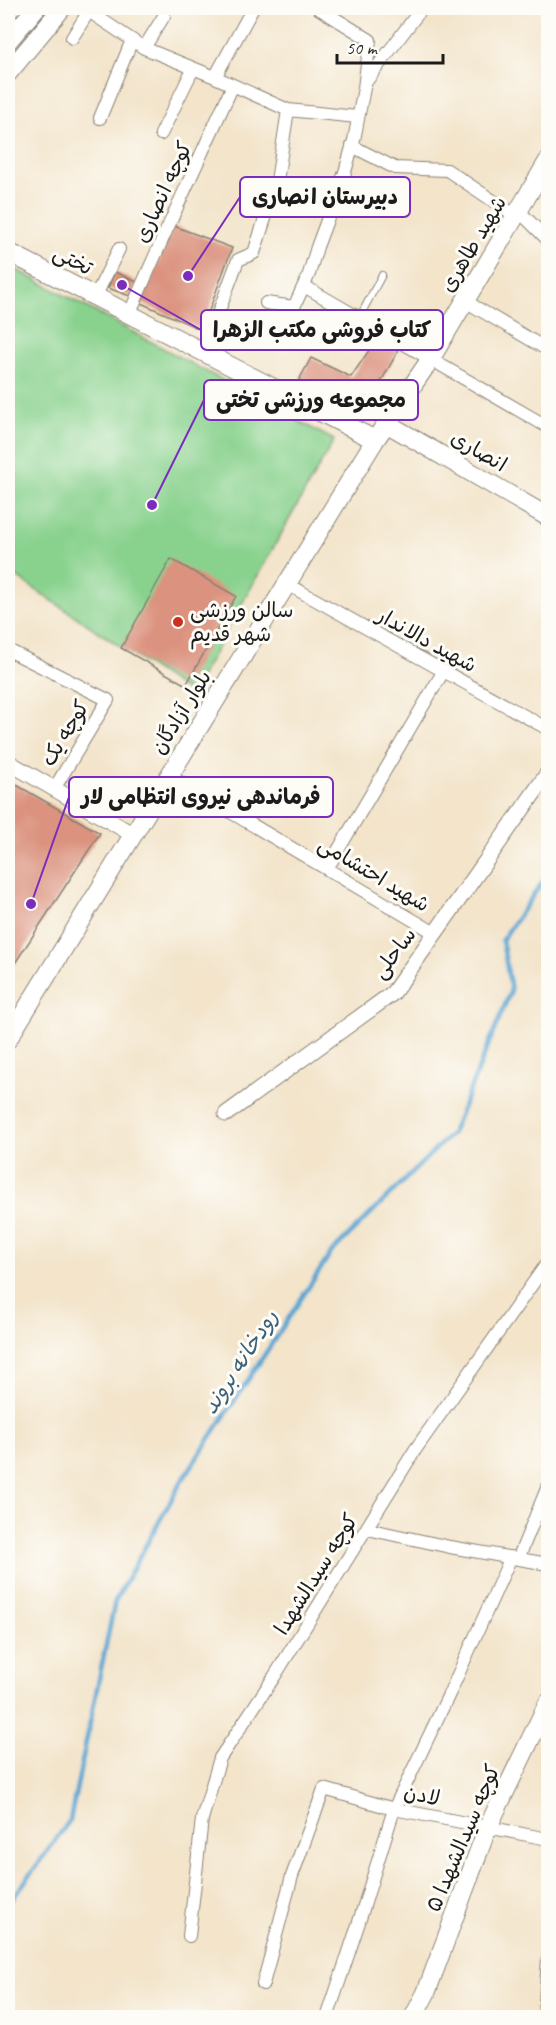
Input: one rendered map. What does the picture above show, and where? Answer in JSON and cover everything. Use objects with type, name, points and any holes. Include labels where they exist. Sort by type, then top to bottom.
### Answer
[{"type":"main road","points":[[8,73],[62,8]]},
{"type":"main road","points":[[8,41],[34,9],[48,24]]},
{"type":"main road","name":"شهید طاهری","points":[[375,440],[430,360],[549,161]]},
{"type":"main road","name":"تختی","points":[[8,252],[375,440]]},
{"type":"main road","name":"انصاری","points":[[386,423],[549,517]]},
{"type":"main road","name":"بلوار آزادگان","points":[[8,1039],[375,440]]},
{"type":"main road","name":"کوچه سیدالشهدا ۵","points":[[426,1993],[487,1829],[549,1703]]},
{"type":"main road","points":[[413,2018],[426,1993]]},
{"type":"main road","points":[[421,2018],[426,1993]]},
{"type":"street","points":[[215,77],[253,8]]},
{"type":"street","points":[[266,303],[294,307],[304,286],[339,191],[352,146],[364,84],[370,40],[318,8]]},
{"type":"street","points":[[364,84],[422,8]]},
{"type":"street","points":[[72,38],[86,9],[144,48],[288,110],[357,117]]},
{"type":"street","points":[[144,48],[164,16]]},
{"type":"street","points":[[100,118],[132,40]]},
{"type":"street","points":[[161,134],[193,69]]},
{"type":"street","name":"کوچه انصاری","points":[[129,315],[167,226],[189,184],[233,85]]},
{"type":"street","points":[[204,351],[238,260],[254,253],[277,181],[288,110]]},
{"type":"street","points":[[352,146],[395,168],[447,170],[517,213],[549,240]]},
{"type":"street","points":[[95,297],[119,249]]},
{"type":"street","points":[[304,286],[549,427]]},
{"type":"street","points":[[465,302],[549,350]]},
{"type":"street","name":"شهید دالاندار","points":[[286,584],[549,729]]},
{"type":"street","name":"کوچه یک","points":[[8,651],[108,700],[54,789]]},
{"type":"street","points":[[327,869],[443,672]]},
{"type":"street","points":[[8,762],[132,834]]},
{"type":"street","name":"ساحلی","points":[[226,1114],[393,993],[549,773]]},
{"type":"street","name":"شهید احتشامی","points":[[168,775],[435,933]]},
{"type":"street","name":"کوچه سیدالشهدا","points":[[189,1936],[202,1819],[220,1758],[274,1677],[415,1450],[549,1262]]},
{"type":"street","points":[[327,2018],[394,1809],[549,1486]]},
{"type":"street","points":[[367,1528],[549,1564]]},
{"type":"street","name":"لادن","points":[[263,1984],[292,1876],[324,1789],[394,1809],[487,1829],[549,1839]]},
{"type":"street","points":[[544,2018],[549,1958]]},
{"type":"lane","points":[[359,318],[382,275]]},
{"type":"green space","points":[[8,265],[334,440],[191,694],[8,571]]},
{"type":"building","points":[[174,226],[232,248],[202,330],[141,303]]},
{"type":"building","points":[[115,272],[137,282],[130,296],[108,288]]},
{"type":"building","points":[[376,340],[398,351],[363,414],[298,382],[311,358],[351,377]]},
{"type":"building","name":"سالن ورزشی شهر قدیم","points":[[171,559],[236,596],[186,685],[121,648]]},
{"type":"building","points":[[8,780],[100,833],[8,974]]},
{"type":"waterway","name":"رودخانه بروند","points":[[8,1905],[70,1820],[115,1601],[180,1484],[331,1253],[452,1133],[511,990],[502,940],[548,874]]},
{"type":"place","name":"دبیرستان انصاری","points":[[188,276]]},
{"type":"place","name":"کتاب فروشی مکتب الزهرا","points":[[122,285]]},
{"type":"place","name":"مجموعه ورزشی تختی","points":[[152,505]]},
{"type":"place","name":"سالن ورزشی شهر قدیم","points":[[178,622]]},
{"type":"place","name":"فرماندهی نیروی انتظامی لار","points":[[31,904]]}]
